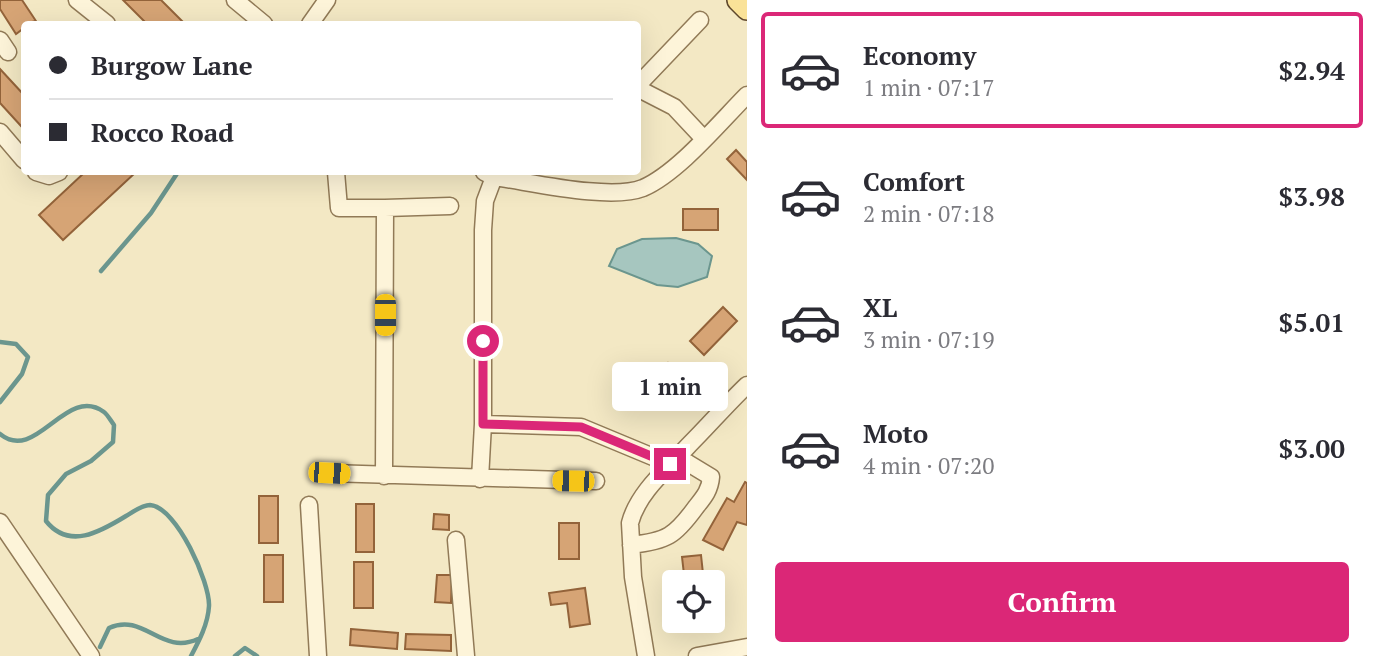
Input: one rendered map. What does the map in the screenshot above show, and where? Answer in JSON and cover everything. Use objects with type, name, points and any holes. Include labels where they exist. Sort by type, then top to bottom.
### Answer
[{"type":"main road","points":[[738,0],[747,9]]},
{"type":"street","points":[[235,0],[260,21]]},
{"type":"street","points":[[312,21],[327,0]]},
{"type":"street","points":[[83,2],[104,21]]},
{"type":"street","points":[[641,83],[700,20]]},
{"type":"street","points":[[641,89],[674,107],[704,138]]},
{"type":"street","points":[[495,175],[585,190],[639,189],[661,177],[747,95]]},
{"type":"street","points":[[0,132],[21,156]]},
{"type":"street","points":[[336,175],[339,208],[450,206]]},
{"type":"street","points":[[480,479],[483,424],[483,230],[489,175]]},
{"type":"street","points":[[384,476],[385,208]]},
{"type":"street","points":[[646,656],[633,577],[630,523],[635,508],[674,460],[747,385]]},
{"type":"street","points":[[483,424],[581,427],[674,460],[711,477],[710,488],[680,530],[667,538],[631,545]]},
{"type":"street","points":[[329,473],[596,481]]},
{"type":"street","points":[[309,505],[318,656]]},
{"type":"street","points":[[0,522],[91,656]]},
{"type":"street","points":[[456,540],[466,656]]},
{"type":"street","points":[[697,656],[747,647]]},
{"type":"water","points":[[676,238],[698,244],[712,256],[707,277],[678,287],[657,285],[609,266],[617,249],[642,239]]},
{"type":"building","points":[[0,0],[22,0],[36,21],[21,21],[21,30],[16,34],[0,9]]},
{"type":"building","points":[[123,0],[161,0],[182,21],[144,21]]},
{"type":"building","points":[[0,69],[21,92],[21,126],[0,103]]},
{"type":"building","points":[[736,150],[747,162],[747,180],[727,159]]},
{"type":"building","points":[[82,175],[133,175],[63,240],[39,215]]},
{"type":"building","points":[[683,209],[718,209],[718,230],[683,230]]},
{"type":"building","points":[[723,307],[737,321],[704,355],[690,341]]},
{"type":"building","points":[[668,363],[685,379],[670,394],[667,390],[653,404],[640,392]]},
{"type":"building","points":[[745,482],[747,525],[737,522],[723,550],[703,540],[727,498],[734,502]]},
{"type":"building","points":[[259,496],[278,496],[278,543],[259,543]]},
{"type":"building","points":[[356,504],[374,504],[374,552],[356,552]]},
{"type":"building","points":[[434,514],[449,515],[449,530],[433,529]]},
{"type":"building","points":[[559,523],[579,523],[579,559],[559,559]]},
{"type":"building","points":[[264,555],[283,555],[283,602],[264,602]]},
{"type":"building","points":[[701,555],[703,570],[684,570],[682,557]]},
{"type":"building","points":[[354,562],[373,562],[373,608],[354,608]]},
{"type":"building","points":[[437,575],[452,575],[451,603],[435,602]]},
{"type":"building","points":[[585,588],[590,624],[570,627],[567,603],[551,605],[549,593]]},
{"type":"building","points":[[351,629],[398,633],[397,649],[350,645]]},
{"type":"building","points":[[406,634],[451,635],[451,651],[405,649]]},
{"type":"waterway","points":[[101,271],[151,213],[176,175]]},
{"type":"waterway","points":[[0,342],[16,344],[28,357],[22,374],[0,402]]},
{"type":"waterway","points":[[0,434],[13,441],[26,439],[77,408],[90,406],[106,414],[114,425],[113,442],[91,461],[66,474],[48,495],[46,521],[55,530],[75,536],[95,532],[147,505],[160,509],[171,518],[198,564],[208,595],[207,619],[191,656]]},
{"type":"waterway","points":[[100,647],[109,628],[121,625],[132,625],[173,642],[185,643],[198,639]]},
{"type":"waterway","points":[[235,656],[245,648],[257,656]]},
{"type":"route","points":[[483,341],[483,424],[581,427],[670,464]]}]
